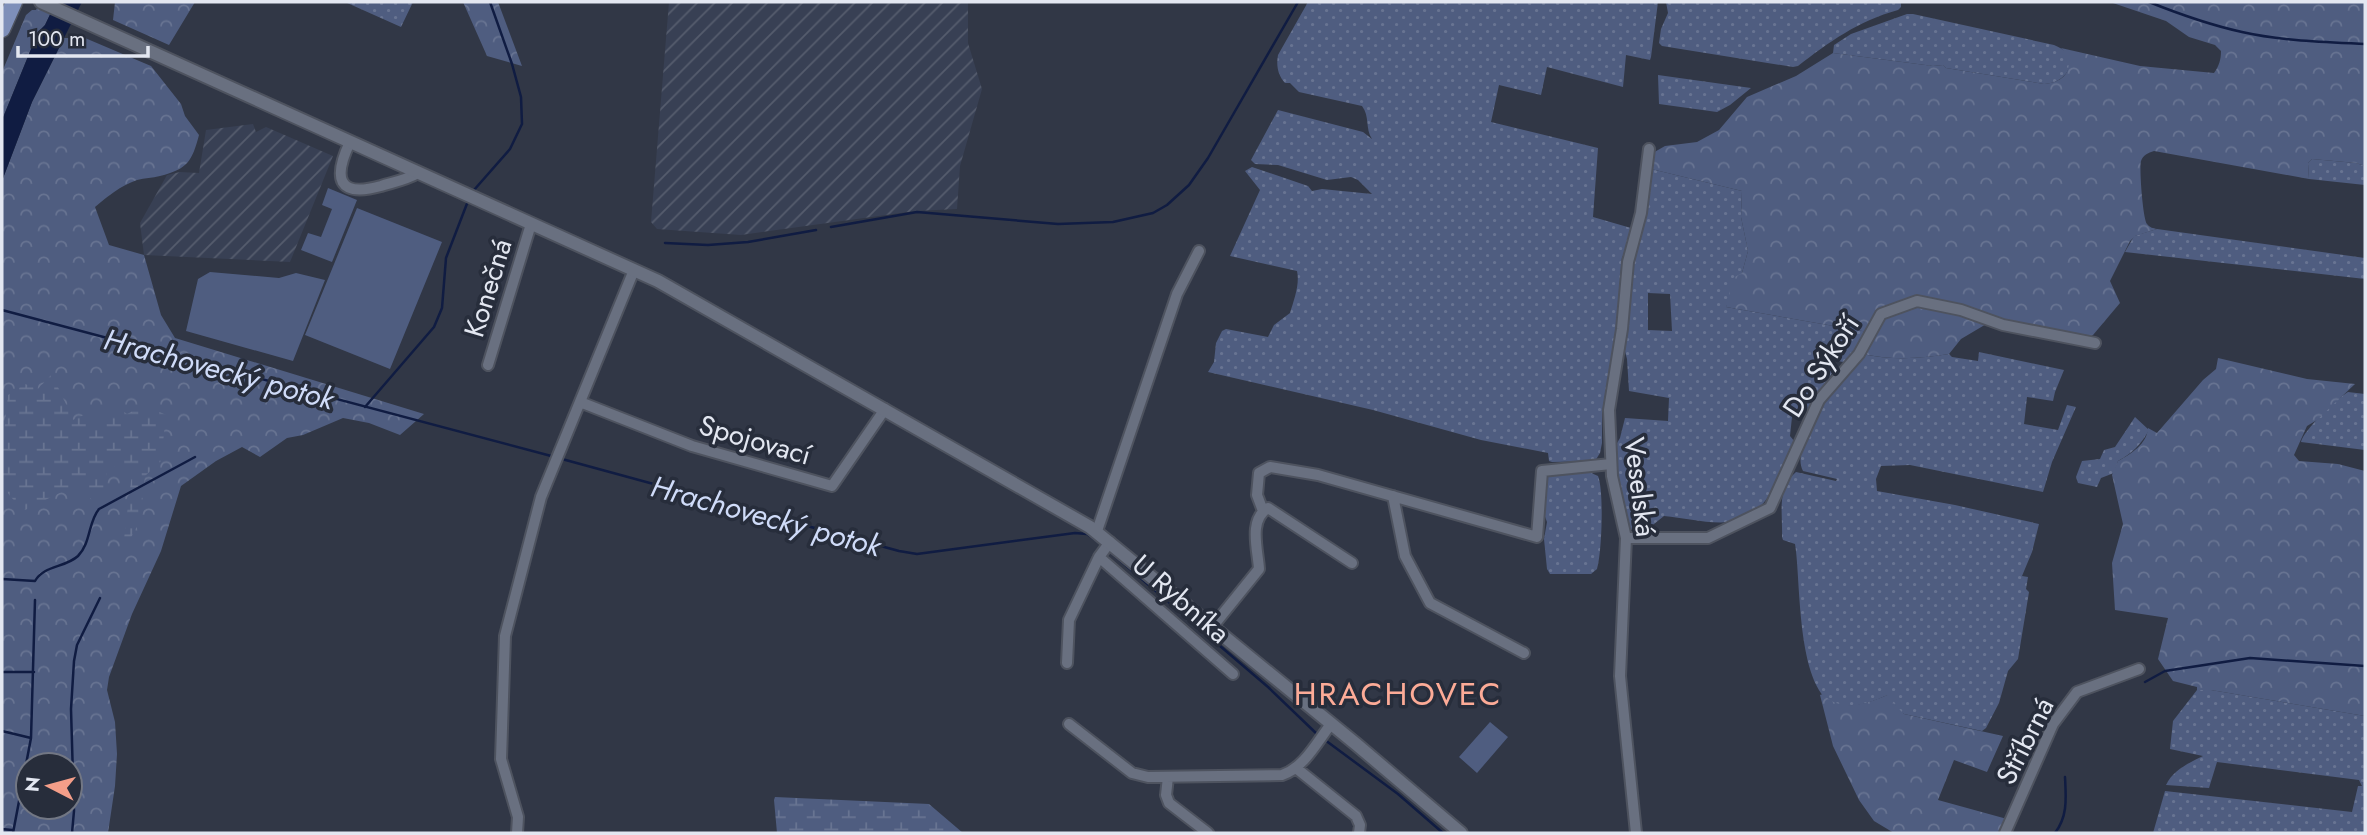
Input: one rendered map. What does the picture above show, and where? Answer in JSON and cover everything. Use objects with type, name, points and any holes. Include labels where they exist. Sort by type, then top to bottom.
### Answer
[{"type":"main road","points":[[2,29],[13,2]]},
{"type":"street","points":[[41,2],[682,294],[1097,531],[1105,549],[1213,626],[1324,733],[1461,833]]},
{"type":"street","points":[[350,142],[340,171],[344,184],[351,189],[369,189],[418,173]]},
{"type":"street","name":"Veselská","points":[[1636,833],[1620,676],[1626,538],[1612,477],[1609,410],[1622,329],[1628,261],[1641,213],[1648,149]]},
{"type":"street","name":"Konečná","points":[[488,365],[531,224]]},
{"type":"street","points":[[1097,531],[1177,293],[1199,251]]},
{"type":"street","points":[[517,833],[518,817],[501,759],[505,636],[541,497],[634,270]]},
{"type":"street","name":"Do Sýkoří","points":[[1626,538],[1709,538],[1770,508],[1819,400],[1859,354],[1881,314],[1917,301],[1961,310],[2003,325],[2095,343]]},
{"type":"street","name":"Spojovací","points":[[580,402],[692,446],[832,486],[885,409]]},
{"type":"street","points":[[1263,511],[1257,495],[1259,473],[1270,467],[1318,475],[1537,537],[1542,471],[1611,464]]},
{"type":"street","points":[[1393,496],[1405,556],[1430,603],[1524,653]]},
{"type":"street","points":[[1213,626],[1259,569],[1255,533],[1263,511],[1268,508],[1352,563]]},
{"type":"street","points":[[1067,663],[1069,620],[1105,549]]},
{"type":"street","name":"U Rybníka","points":[[1105,549],[1233,674]]},
{"type":"street","name":"Stříbrná","points":[[2005,833],[2053,724],[2077,692],[2139,669]]},
{"type":"street","points":[[1069,724],[1139,776],[1282,775],[1296,768],[1324,733]]},
{"type":"street","points":[[1296,768],[1356,816],[1360,825],[1359,833]]},
{"type":"street","points":[[1168,777],[1166,795],[1169,803],[1208,833]]},
{"type":"shaded area","points":[[56,2],[82,2],[32,102],[2,181],[2,120],[38,32],[45,25]]},
{"type":"shaded area","points":[[669,2],[968,2],[968,43],[982,89],[960,166],[957,209],[915,211],[741,235],[657,229],[651,222]]},
{"type":"shaded area","points":[[253,124],[256,132],[266,127],[333,156],[290,262],[144,255],[140,223],[167,175],[180,172],[199,173],[206,130]]},
{"type":"green space","points":[[40,2],[56,2],[45,25],[38,32],[2,120],[2,72],[26,15],[36,10]]},
{"type":"green space","points":[[115,2],[195,2],[169,45],[113,20]]},
{"type":"green space","points":[[345,2],[413,2],[401,27]]},
{"type":"green space","points":[[463,2],[498,2],[522,66],[487,56]]},
{"type":"green space","points":[[1308,2],[1658,2],[1650,60],[1626,55],[1623,87],[1547,67],[1541,95],[1499,85],[1491,122],[1598,148],[1593,217],[1631,228],[1626,253],[1622,257],[1616,329],[1602,413],[1602,443],[1595,461],[1552,462],[1549,461],[1548,453],[1481,440],[1373,410],[1208,372],[1214,362],[1216,343],[1222,331],[1226,329],[1268,337],[1274,325],[1290,313],[1297,287],[1297,271],[1230,256],[1260,190],[1245,171],[1252,167],[1308,186],[1312,191],[1322,189],[1372,194],[1351,177],[1327,180],[1278,165],[1255,164],[1251,160],[1278,110],[1363,132],[1372,139],[1362,106],[1299,92],[1281,77],[1277,67],[1278,55]]},
{"type":"green space","points":[[1666,2],[1901,2],[1901,7],[1857,26],[1793,67],[1662,46],[1659,43],[1661,29],[1668,13]]},
{"type":"green space","points":[[2110,2],[2365,2],[2365,166],[2312,159],[2308,163],[2309,179],[2154,151],[2146,154],[2141,166],[2144,213],[2147,224],[2157,229],[2135,236],[2130,241],[2110,281],[2120,303],[2093,335],[2084,339],[1988,323],[1961,339],[1949,354],[1895,358],[1862,354],[1868,332],[1726,307],[1733,278],[1742,273],[1748,251],[1741,217],[1742,191],[1651,169],[1651,154],[1665,146],[1697,142],[1719,130],[1747,97],[1796,76],[1833,53],[1943,65],[1946,68],[2044,84],[2058,80],[2067,72],[2068,61],[2061,48],[2140,66],[2214,73],[2216,70],[2221,51],[2215,45],[2189,37],[2166,21]]},
{"type":"green space","points":[[1907,14],[2054,45],[2067,55],[2069,68],[2060,79],[2044,84],[1946,68],[1943,65],[1833,53],[1834,45],[1851,34]]},
{"type":"green space","points":[[64,38],[85,38],[151,66],[181,104],[185,116],[199,135],[194,151],[183,167],[160,176],[131,182],[95,207],[109,245],[144,255],[161,315],[175,338],[424,414],[400,435],[369,423],[343,418],[303,435],[287,438],[260,457],[242,447],[216,461],[181,486],[161,551],[132,614],[109,677],[107,690],[115,722],[117,754],[108,833],[2,833],[2,181],[32,102]]},
{"type":"green space","points":[[1658,75],[1751,88],[1717,112],[1659,104]]},
{"type":"green space","points":[[2312,159],[2365,166],[2365,185],[2309,179],[2308,163]]},
{"type":"green space","points":[[1651,169],[1742,191],[1741,217],[1748,251],[1742,273],[1726,307],[1868,332],[1861,354],[1905,358],[1949,354],[1952,357],[1978,361],[1979,352],[2064,370],[2053,401],[2027,397],[2024,424],[2058,430],[2067,405],[2076,407],[2052,462],[2043,492],[1910,465],[1881,466],[1876,479],[1877,491],[2039,524],[2022,576],[2028,577],[2026,589],[2029,592],[2018,659],[2008,671],[1999,703],[1986,728],[1982,731],[1904,714],[1887,695],[1868,703],[1840,706],[1822,694],[1813,677],[1802,630],[1795,544],[1783,540],[1782,537],[1783,494],[1796,472],[1836,481],[1837,479],[1803,471],[1800,460],[1808,431],[1853,364],[1833,360],[1834,370],[1807,412],[1792,417],[1790,436],[1795,442],[1772,492],[1754,512],[1729,522],[1705,522],[1664,516],[1649,528],[1629,530],[1624,524],[1613,450],[1620,438],[1625,418],[1668,421],[1669,398],[1629,391],[1623,344],[1631,302],[1630,275]],"holes":[[[1648,293],[1670,294],[1672,331],[1648,330]]]},
{"type":"green space","points":[[328,188],[357,200],[332,262],[301,250],[308,233],[321,237],[332,209],[322,205]]},
{"type":"green space","points":[[357,208],[442,242],[390,369],[305,335]]},
{"type":"green space","points":[[2157,229],[2365,258],[2365,279],[2125,252],[2134,236]]},
{"type":"green space","points":[[210,272],[279,278],[296,273],[325,280],[293,361],[186,331],[198,279]]},
{"type":"green space","points":[[2218,358],[2307,379],[2355,384],[2307,426],[2294,455],[2299,461],[2338,464],[2365,471],[2365,716],[2211,690],[2197,690],[2197,687],[2173,681],[2158,659],[2168,618],[2115,610],[2112,563],[2123,524],[2112,475],[2118,461],[2133,452],[2145,439],[2148,428],[2157,433],[2203,380],[2216,369]]},
{"type":"green space","points":[[52,374],[73,420],[86,414],[100,418],[114,404],[127,414],[146,408],[166,415],[161,461],[145,476],[140,521],[122,554],[132,473],[108,464],[103,501],[91,499],[79,486],[25,510],[10,496],[3,484],[2,460],[8,395],[25,384],[38,389]]},
{"type":"green space","points":[[2348,392],[2365,394],[2365,450],[2301,442],[2321,415]]},
{"type":"green space","points":[[2135,417],[2149,430],[2132,452],[2118,461],[2114,473],[2101,478],[2097,487],[2078,483],[2076,477],[2082,461],[2100,459],[2104,450],[2115,447]]},
{"type":"green space","points":[[1589,472],[1598,476],[1601,494],[1601,536],[1597,569],[1591,574],[1550,574],[1547,569],[1544,539],[1547,522],[1544,514],[1546,478],[1551,474]]},
{"type":"green space","points":[[2197,690],[2211,690],[2365,716],[2365,833],[2153,833],[2165,791],[2352,812],[2358,786],[2362,786],[2359,780],[2217,762],[2209,788],[2166,785],[2177,771],[2203,756],[2170,749],[2173,721]]},
{"type":"green space","points":[[1823,694],[1830,700],[1845,705],[1862,704],[1887,695],[1904,714],[2003,736],[1987,772],[1954,760],[1938,800],[2007,819],[2001,833],[1894,833],[1874,821],[1859,800],[1833,746],[1820,695]]},
{"type":"green space","points":[[1490,722],[1508,737],[1477,773],[1459,757]]},
{"type":"green space","points":[[775,797],[929,804],[963,833],[777,833]]},
{"type":"waterway","points":[[474,190],[510,149],[522,124],[521,97],[490,2]]},
{"type":"waterway","points":[[831,227],[917,212],[1058,224],[1113,222],[1153,213],[1167,205],[1189,185],[1208,158],[1298,2]]},
{"type":"waterway","points":[[2149,2],[2206,23],[2257,35],[2303,41],[2365,44]]},
{"type":"waterway","points":[[365,407],[434,327],[442,308],[446,258],[468,201]]},
{"type":"waterway","points":[[665,243],[708,245],[748,242],[816,230]]},
{"type":"waterway","name":"Hrachovecký potok","points":[[2,310],[555,457]]},
{"type":"waterway","points":[[2,579],[35,581],[44,572],[73,560],[82,551],[99,509],[195,457]]},
{"type":"waterway","name":"Hrachovecký potok","points":[[562,459],[917,554],[1075,533],[1087,534],[1104,546]]},
{"type":"waterway","name":"Hrachovecký potok","points":[[1109,551],[1268,687],[1319,736]]},
{"type":"waterway","points":[[72,833],[74,811],[71,709],[74,661],[77,645],[100,598]]},
{"type":"waterway","points":[[13,833],[31,738],[35,600]]},
{"type":"waterway","points":[[2145,682],[2165,671],[2250,658],[2365,666]]},
{"type":"waterway","points":[[2,672],[34,672]]},
{"type":"waterway","points":[[2,731],[31,738]]},
{"type":"waterway","name":"Hrachovecký potok","points":[[1325,740],[1398,794],[1443,833]]},
{"type":"waterway","points":[[2055,833],[2064,813],[2065,777]]},
{"type":"waterway","points":[[2,829],[12,830]]},
{"type":"district","name":"HRACHOVEC","points":[[1398,694]]}]
